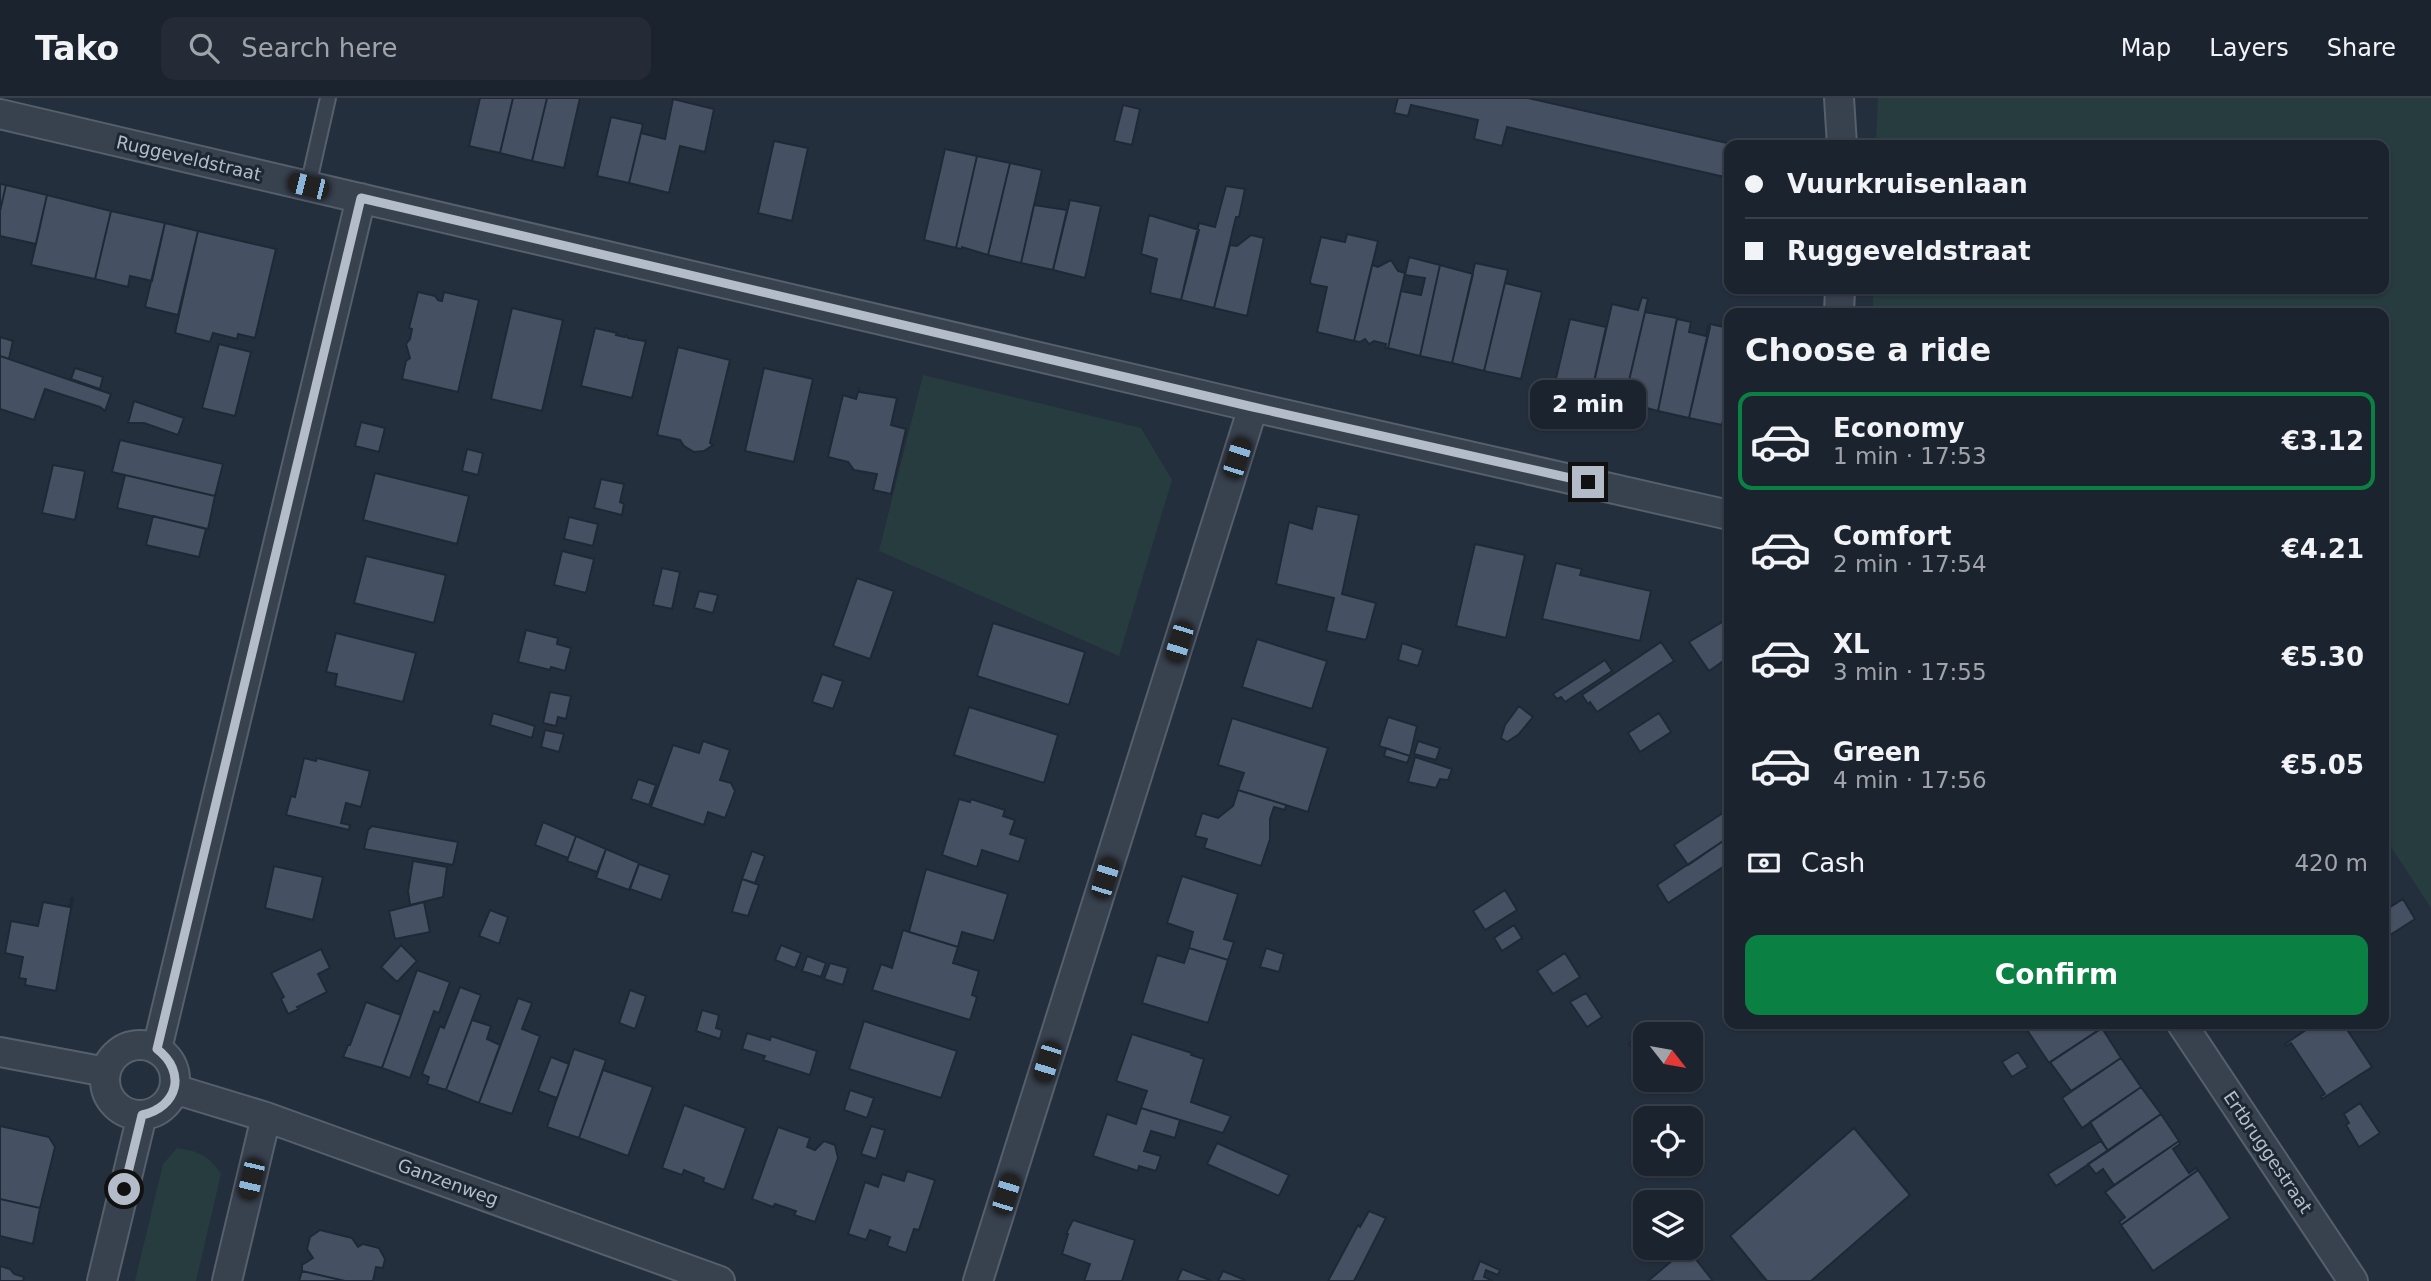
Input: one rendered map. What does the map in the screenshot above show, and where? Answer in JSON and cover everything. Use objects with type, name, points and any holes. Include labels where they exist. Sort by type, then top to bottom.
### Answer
[{"type":"street","points":[[1839,98],[1842,140]]},
{"type":"street","name":"Ruggeveldstraat","points":[[0,114],[1253,407],[1724,514]]},
{"type":"street","points":[[157,1049],[361,198]]},
{"type":"street","points":[[978,1281],[1253,407]]},
{"type":"street","name":"Ertbruggestraat","points":[[2185,1029],[2353,1281]]},
{"type":"street","points":[[132,1045],[157,1049],[173,1066],[175,1077],[174,1088],[162,1107],[142,1115],[117,1107],[105,1084],[111,1060],[120,1050],[132,1045]]},
{"type":"street","points":[[0,1052],[106,1072]]},
{"type":"street","name":"Ganzenweg","points":[[174,1088],[266,1117],[720,1281]]},
{"type":"street","points":[[102,1281],[142,1115]]},
{"type":"street","points":[[227,1281],[266,1117]]},
{"type":"lane","points":[[308,186],[328,98]]},
{"type":"green space","points":[[1878,98],[2431,98],[2431,908],[2389,844],[2389,308],[1873,308],[1873,294],[2389,294],[2389,140],[1876,140]]},
{"type":"green space","points":[[923,375],[1141,428],[1172,480],[1119,656],[879,551]]},
{"type":"green space","points":[[177,1148],[203,1155],[221,1174],[196,1281],[135,1281],[163,1164]]},
{"type":"building","points":[[480,98],[513,98],[500,153],[469,146]]},
{"type":"building","points":[[513,98],[547,98],[532,161],[500,153]]},
{"type":"building","points":[[547,98],[580,98],[564,168],[532,161]]},
{"type":"building","points":[[1398,98],[1528,98],[1724,142],[1724,177],[1507,127],[1502,146],[1474,139],[1478,120],[1411,105],[1408,116],[1394,113]]},
{"type":"building","points":[[673,99],[714,109],[705,152],[680,146],[669,193],[629,183],[641,133],[665,139]]},
{"type":"building","points":[[1123,105],[1140,109],[1132,145],[1114,141]]},
{"type":"building","points":[[611,117],[643,124],[629,183],[597,176]]},
{"type":"building","points":[[774,141],[808,148],[792,221],[758,213]]},
{"type":"building","points":[[945,149],[977,156],[956,248],[924,240]]},
{"type":"building","points":[[977,156],[1010,163],[988,255],[962,247],[956,248]]},
{"type":"building","points":[[1010,163],[1042,170],[1021,263],[988,255]]},
{"type":"building","points":[[0,184],[6,185],[0,211]]},
{"type":"building","points":[[6,185],[47,195],[36,244],[0,236],[0,211]]},
{"type":"building","points":[[1226,186],[1245,189],[1214,308],[1181,300],[1199,223],[1215,227]]},
{"type":"building","points":[[47,195],[111,211],[95,279],[31,265]]},
{"type":"building","points":[[1070,200],[1101,206],[1085,278],[1053,270]]},
{"type":"building","points":[[1034,205],[1067,210],[1053,270],[1021,263]]},
{"type":"building","points":[[111,211],[165,223],[152,281],[130,276],[128,287],[95,279]]},
{"type":"building","points":[[1149,215],[1199,230],[1181,300],[1150,293],[1157,259],[1141,254]]},
{"type":"building","points":[[165,223],[198,231],[178,315],[145,307]]},
{"type":"building","points":[[198,231],[276,249],[255,338],[238,334],[237,339],[213,333],[210,342],[175,333]]},
{"type":"building","points":[[1347,234],[1378,241],[1354,341],[1317,332],[1327,287],[1311,284],[1310,281],[1321,237],[1345,242]]},
{"type":"building","points":[[1251,235],[1264,238],[1247,316],[1214,308],[1230,245],[1237,246]]},
{"type":"building","points":[[1409,257],[1440,265],[1420,356],[1388,348],[1401,291],[1421,295],[1425,278],[1405,275]]},
{"type":"building","points":[[1391,260],[1398,271],[1405,273],[1388,348],[1385,348],[1386,344],[1374,341],[1369,344],[1365,339],[1354,341],[1372,265],[1378,267]]},
{"type":"building","points":[[1475,263],[1508,270],[1484,371],[1452,363]]},
{"type":"building","points":[[1440,265],[1473,274],[1452,363],[1420,356]]},
{"type":"building","points":[[1505,283],[1542,292],[1521,379],[1484,371]]},
{"type":"building","points":[[418,292],[435,296],[442,301],[444,292],[479,300],[458,392],[402,379],[406,361],[410,358],[406,344],[410,339],[412,329],[409,328]]},
{"type":"building","points":[[1642,297],[1648,299],[1624,402],[1591,395],[1612,304],[1638,310]]},
{"type":"building","points":[[512,308],[563,320],[542,411],[491,399]]},
{"type":"building","points":[[1645,312],[1677,318],[1658,411],[1624,402]]},
{"type":"building","points":[[1570,319],[1606,327],[1591,395],[1554,387]]},
{"type":"building","points":[[1677,319],[1691,322],[1689,332],[1706,336],[1708,326],[1710,327],[1689,418],[1658,411]]},
{"type":"building","points":[[1710,324],[1724,327],[1722,425],[1689,418]]},
{"type":"building","points":[[595,328],[617,333],[616,335],[626,335],[628,338],[646,340],[632,398],[581,386]]},
{"type":"building","points":[[0,337],[13,341],[9,359],[0,356]]},
{"type":"building","points":[[219,344],[251,352],[235,416],[202,408]]},
{"type":"building","points":[[678,347],[730,360],[710,443],[713,445],[704,451],[694,452],[680,440],[657,435]]},
{"type":"building","points":[[0,356],[111,394],[105,411],[45,389],[34,420],[0,409]]},
{"type":"building","points":[[75,368],[103,377],[100,389],[71,379]]},
{"type":"building","points":[[764,368],[813,379],[794,462],[745,451]]},
{"type":"building","points":[[859,389],[860,392],[897,398],[891,425],[906,429],[891,494],[873,490],[877,474],[854,470],[848,462],[828,457],[843,395],[856,399]]},
{"type":"building","points":[[134,401],[184,418],[178,435],[144,423],[128,423]]},
{"type":"building","points":[[361,422],[385,428],[379,452],[355,446]]},
{"type":"building","points":[[120,440],[223,464],[215,496],[112,472]]},
{"type":"building","points":[[467,449],[483,453],[478,475],[462,471]]},
{"type":"building","points":[[53,465],[85,471],[75,520],[42,513]]},
{"type":"building","points":[[375,473],[469,496],[457,544],[363,520]]},
{"type":"building","points":[[125,475],[215,496],[208,529],[117,508]]},
{"type":"building","points":[[601,479],[624,484],[620,502],[624,504],[622,515],[594,508]]},
{"type":"building","points":[[1317,506],[1359,515],[1342,594],[1376,603],[1366,640],[1326,631],[1334,598],[1276,584],[1289,522],[1312,529]]},
{"type":"building","points":[[153,516],[206,529],[199,557],[146,545]]},
{"type":"building","points":[[569,517],[598,524],[593,546],[564,539]]},
{"type":"building","points":[[1475,544],[1525,555],[1506,638],[1456,626]]},
{"type":"building","points":[[562,551],[594,559],[586,593],[554,585]]},
{"type":"building","points":[[366,556],[446,575],[434,623],[354,603]]},
{"type":"building","points":[[1556,563],[1582,569],[1580,575],[1651,591],[1640,641],[1542,619]]},
{"type":"building","points":[[662,568],[680,572],[672,609],[653,605]]},
{"type":"building","points":[[857,578],[894,591],[870,659],[833,646]]},
{"type":"building","points":[[699,591],[718,595],[713,613],[694,608]]},
{"type":"building","points":[[1724,621],[1724,660],[1709,671],[1689,642]]},
{"type":"building","points":[[993,623],[1085,652],[1069,705],[977,676]]},
{"type":"building","points":[[526,630],[558,638],[557,644],[571,648],[565,671],[518,662]]},
{"type":"building","points":[[336,633],[416,653],[403,702],[335,686],[337,674],[326,672]]},
{"type":"building","points":[[1257,639],[1327,661],[1312,709],[1242,687]]},
{"type":"building","points":[[1661,642],[1674,661],[1597,712],[1590,702],[1588,704],[1582,695]]},
{"type":"building","points":[[1402,643],[1423,650],[1418,666],[1398,660]]},
{"type":"building","points":[[1605,660],[1612,671],[1565,702],[1553,694]]},
{"type":"building","points":[[822,674],[843,681],[833,709],[812,702]]},
{"type":"building","points":[[550,692],[571,696],[566,719],[558,717],[556,726],[543,723]]},
{"type":"building","points":[[1519,706],[1533,717],[1519,734],[1507,742],[1501,738],[1505,725]]},
{"type":"building","points":[[969,707],[1058,735],[1044,783],[954,755]]},
{"type":"building","points":[[493,713],[535,726],[532,738],[490,725]]},
{"type":"building","points":[[1659,713],[1671,732],[1640,752],[1628,733]]},
{"type":"building","points":[[1388,717],[1417,726],[1410,756],[1379,746]]},
{"type":"building","points":[[1232,718],[1328,748],[1308,812],[1238,790],[1244,773],[1218,765]]},
{"type":"building","points":[[545,730],[564,734],[559,752],[541,747]]},
{"type":"building","points":[[703,741],[730,750],[720,780],[731,783],[735,791],[725,818],[708,812],[704,825],[651,807],[673,745],[699,753]]},
{"type":"building","points":[[1418,741],[1440,748],[1436,760],[1414,754]]},
{"type":"building","points":[[1386,748],[1410,756],[1407,763],[1384,756]]},
{"type":"building","points":[[1415,757],[1452,769],[1448,780],[1440,779],[1436,788],[1408,782]]},
{"type":"building","points":[[304,758],[316,761],[317,758],[370,771],[361,807],[346,803],[341,823],[350,825],[349,830],[286,815],[291,796],[295,797]]},
{"type":"building","points":[[638,779],[656,785],[649,805],[631,799]]},
{"type":"building","points":[[1238,790],[1286,805],[1285,810],[1274,807],[1270,819],[1270,839],[1261,866],[1204,848],[1207,839],[1195,836],[1202,813],[1218,818],[1233,806]]},
{"type":"building","points":[[959,799],[970,802],[971,799],[1005,810],[1003,816],[1015,820],[1010,834],[1026,839],[1019,862],[982,850],[977,867],[942,855]]},
{"type":"building","points":[[1724,812],[1724,840],[1688,865],[1674,845]]},
{"type":"building","points":[[543,822],[576,836],[568,858],[535,845]]},
{"type":"building","points":[[372,826],[458,842],[453,865],[364,849],[368,830]]},
{"type":"building","points":[[576,836],[606,849],[597,872],[567,861]]},
{"type":"building","points":[[1724,840],[1724,866],[1668,903],[1657,885]]},
{"type":"building","points":[[606,849],[639,863],[629,890],[596,878]]},
{"type":"building","points":[[752,851],[765,856],[755,883],[742,879]]},
{"type":"building","points":[[413,861],[447,867],[443,897],[410,905],[408,891]]},
{"type":"building","points":[[639,864],[670,875],[661,900],[630,889]]},
{"type":"building","points":[[274,866],[323,877],[313,920],[265,908]]},
{"type":"building","points":[[926,869],[1008,894],[994,941],[962,932],[958,947],[909,932]]},
{"type":"building","points":[[1182,876],[1238,894],[1224,939],[1234,942],[1228,960],[1189,948],[1193,932],[1167,923]]},
{"type":"building","points":[[742,879],[759,885],[748,916],[732,912]]},
{"type":"building","points":[[1505,890],[1517,910],[1485,930],[1473,911]]},
{"type":"building","points":[[73,898],[56,991],[25,985],[26,979],[19,978],[23,957],[5,953],[11,921],[38,926],[43,902],[70,907]]},
{"type":"building","points":[[2403,899],[2415,919],[2390,935],[2389,908]]},
{"type":"building","points":[[424,902],[430,932],[395,939],[389,911]]},
{"type":"building","points":[[490,910],[508,917],[499,944],[479,936]]},
{"type":"building","points":[[1514,925],[1522,938],[1502,951],[1494,938]]},
{"type":"building","points":[[903,930],[958,947],[953,963],[979,971],[972,995],[977,997],[970,1020],[872,990],[881,964],[892,968]]},
{"type":"building","points":[[401,945],[417,961],[397,982],[381,967]]},
{"type":"building","points":[[781,945],[801,953],[795,968],[775,960]]},
{"type":"building","points":[[1189,948],[1228,960],[1208,1023],[1142,1003],[1157,955],[1184,963]]},
{"type":"building","points":[[1266,948],[1284,954],[1279,972],[1260,967]]},
{"type":"building","points":[[321,949],[330,968],[318,974],[327,992],[288,1014],[281,999],[284,997],[271,973]]},
{"type":"building","points":[[1565,953],[1580,977],[1553,994],[1537,971]]},
{"type":"building","points":[[807,956],[826,963],[821,977],[802,971]]},
{"type":"building","points":[[830,963],[848,968],[843,985],[824,979]]},
{"type":"building","points":[[417,970],[450,982],[439,1013],[434,1011],[410,1078],[382,1068]]},
{"type":"building","points":[[460,987],[481,995],[446,1090],[427,1084],[429,1077],[422,1074],[440,1026],[444,1028]]},
{"type":"building","points":[[630,990],[646,996],[635,1029],[619,1023]]},
{"type":"building","points":[[1586,993],[1602,1017],[1587,1027],[1570,1002]]},
{"type":"building","points":[[518,998],[532,1003],[522,1029],[540,1036],[512,1114],[479,1103]]},
{"type":"building","points":[[366,1002],[401,1015],[382,1068],[343,1057]]},
{"type":"building","points":[[702,1010],[719,1015],[716,1028],[722,1030],[720,1039],[696,1031]]},
{"type":"building","points":[[472,1020],[491,1026],[487,1039],[500,1045],[479,1103],[446,1090]]},
{"type":"building","points":[[864,1021],[957,1051],[941,1098],[849,1069]]},
{"type":"building","points":[[2026,1029],[2100,1029],[2049,1063]]},
{"type":"building","points":[[2100,1029],[2121,1058],[2071,1091],[2050,1062]]},
{"type":"building","points":[[2308,1029],[2351,1029],[2348,1031],[2372,1067],[2322,1099],[2321,1096],[2325,1094],[2291,1043],[2286,1046],[2285,1044]]},
{"type":"building","points":[[747,1033],[770,1040],[771,1036],[817,1051],[810,1075],[763,1060],[765,1056],[742,1049]]},
{"type":"building","points":[[1132,1034],[1204,1059],[1191,1102],[1231,1116],[1223,1133],[1141,1108],[1147,1091],[1116,1081]]},
{"type":"building","points":[[574,1049],[606,1060],[579,1138],[547,1127]]},
{"type":"building","points":[[2018,1052],[2028,1067],[2012,1077],[2002,1062]]},
{"type":"building","points":[[551,1057],[569,1064],[557,1098],[538,1091]]},
{"type":"building","points":[[2121,1058],[2141,1087],[2082,1128],[2062,1098]]},
{"type":"building","points":[[603,1070],[653,1087],[628,1156],[579,1138]]},
{"type":"building","points":[[2141,1087],[2161,1114],[2108,1151],[2090,1122]]},
{"type":"building","points":[[850,1090],[874,1098],[867,1118],[844,1110]]},
{"type":"building","points":[[2360,1103],[2380,1133],[2359,1147],[2346,1125],[2349,1123],[2344,1114]]},
{"type":"building","points":[[684,1105],[746,1128],[724,1190],[703,1182],[704,1178],[684,1170],[682,1175],[662,1168]]},
{"type":"building","points":[[1141,1108],[1180,1120],[1175,1138],[1151,1131],[1144,1151],[1161,1156],[1156,1171],[1139,1166],[1138,1171],[1093,1156],[1107,1114],[1136,1124]]},
{"type":"building","points":[[2161,1114],[2179,1141],[2114,1185],[2103,1169],[2096,1174],[2088,1164]]},
{"type":"building","points":[[0,1126],[49,1137],[55,1147],[40,1208],[0,1199]]},
{"type":"building","points":[[871,1126],[885,1130],[876,1159],[861,1154]]},
{"type":"building","points":[[778,1127],[810,1138],[807,1147],[815,1150],[824,1141],[835,1145],[838,1158],[815,1222],[794,1215],[796,1211],[775,1204],[773,1207],[752,1199]]},
{"type":"building","points":[[1854,1128],[1910,1195],[1811,1281],[1767,1281],[1730,1236]]},
{"type":"building","points":[[2101,1141],[2108,1151],[2056,1186],[2048,1174]]},
{"type":"building","points":[[2179,1141],[2180,1144],[2173,1149],[2189,1173],[2196,1168],[2198,1170],[2121,1225],[2119,1222],[2125,1217],[2105,1192]]},
{"type":"building","points":[[1217,1143],[1289,1175],[1279,1196],[1207,1164]]},
{"type":"building","points":[[2198,1170],[2230,1218],[2153,1271],[2121,1225]]},
{"type":"building","points":[[907,1171],[935,1180],[919,1230],[914,1229],[906,1253],[887,1246],[890,1237],[870,1230],[866,1240],[848,1234],[865,1182],[878,1187],[882,1174],[904,1181]]},
{"type":"building","points":[[0,1199],[40,1208],[33,1244],[0,1236]]},
{"type":"building","points":[[1369,1211],[1386,1218],[1354,1281],[1328,1281],[1358,1225],[1360,1227]]},
{"type":"building","points":[[1073,1220],[1135,1240],[1122,1281],[1084,1281],[1090,1264],[1062,1254],[1066,1234]]},
{"type":"building","points":[[320,1230],[352,1238],[358,1247],[363,1244],[379,1248],[385,1259],[383,1268],[376,1267],[373,1281],[345,1281],[302,1271],[302,1265],[313,1258],[307,1249],[310,1237]]},
{"type":"building","points":[[1673,1260],[1696,1260],[1713,1281],[1648,1281]]},
{"type":"building","points":[[1480,1261],[1500,1270],[1498,1275],[1486,1270],[1484,1277],[1493,1281],[1472,1281]]},
{"type":"building","points":[[0,1266],[24,1277],[23,1281],[0,1281]]},
{"type":"building","points":[[1182,1269],[1212,1281],[1177,1281]]},
{"type":"building","points":[[302,1271],[345,1281],[299,1281]]},
{"type":"building","points":[[1223,1271],[1245,1280],[1245,1281],[1218,1281]]},
{"type":"route","points":[[124,1189],[142,1115],[162,1107],[174,1088],[173,1066],[157,1049],[361,198],[1253,407],[1588,482]]}]
